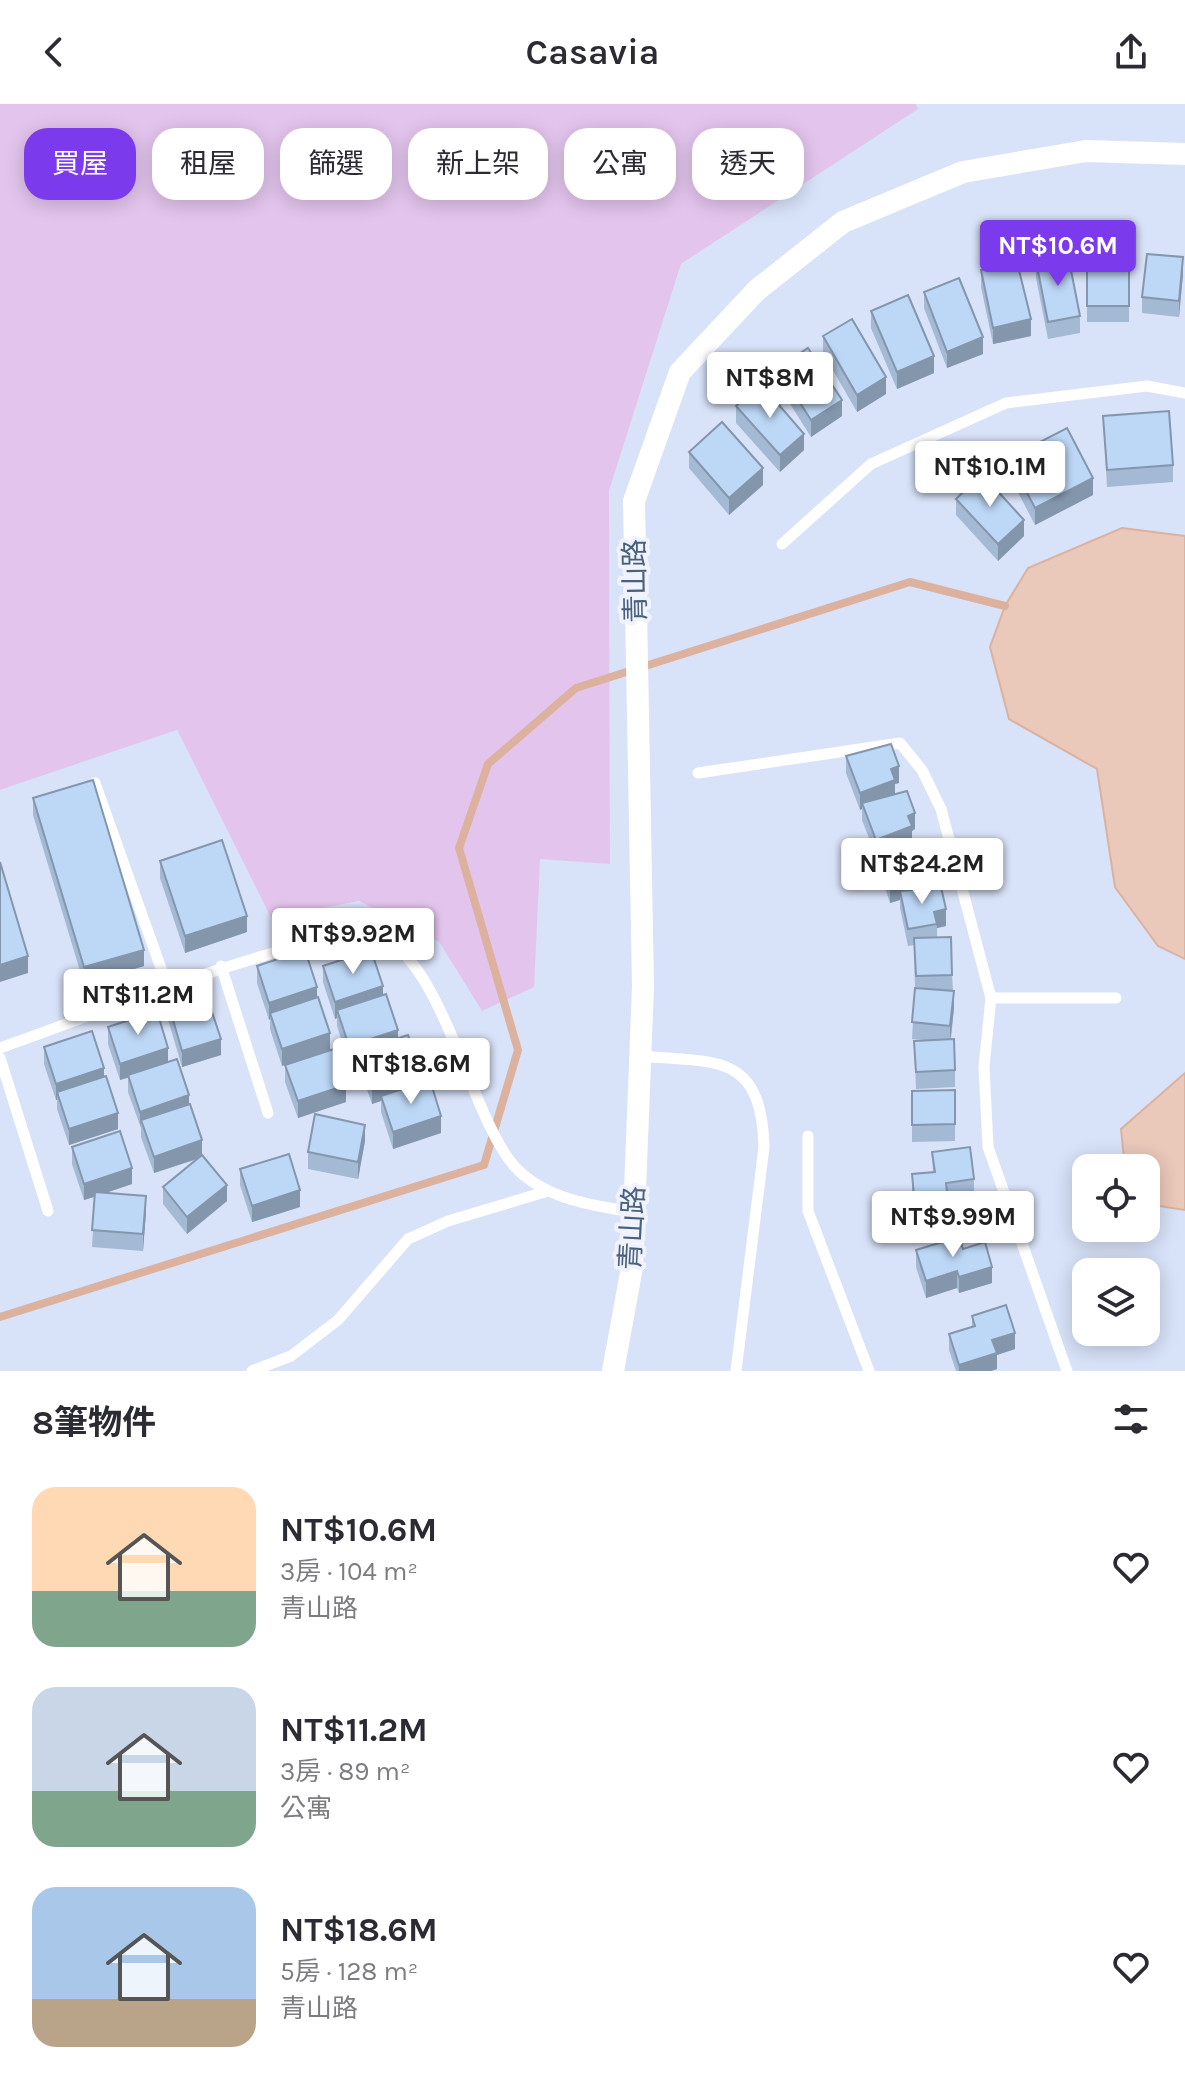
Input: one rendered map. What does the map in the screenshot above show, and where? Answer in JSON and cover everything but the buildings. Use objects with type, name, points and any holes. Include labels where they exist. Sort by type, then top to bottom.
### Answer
[{"type":"street","name":"青山路","points":[[613,1371],[632,1267],[643,986],[638,892],[634,501],[680,372],[757,290],[843,222],[963,172],[1086,151],[1185,154]]},
{"type":"lane","points":[[782,544],[871,464],[1006,403],[1147,386],[1185,393]]},
{"type":"lane","points":[[698,773],[900,743],[922,770],[941,809],[991,998],[984,1066],[988,1147],[1067,1371]]},
{"type":"lane","points":[[95,783],[167,985]]},
{"type":"lane","points":[[0,1048],[221,966],[342,934],[367,931],[389,940],[412,963],[445,1021],[500,1143],[516,1168],[548,1191],[587,1205],[633,1212]]},
{"type":"lane","points":[[221,966],[268,1113]]},
{"type":"lane","points":[[991,998],[1116,998]]},
{"type":"lane","points":[[640,1056],[733,1066],[750,1082],[763,1117],[764,1147],[736,1371]]},
{"type":"lane","points":[[0,1058],[48,1211]]},
{"type":"lane","points":[[808,1136],[808,1211],[869,1371]]},
{"type":"lane","points":[[252,1371],[291,1356],[338,1320],[408,1239],[448,1221],[548,1191]]},
{"type":"shaded area","points":[[0,104],[916,104],[918,109],[804,184],[804,128],[692,128],[692,200],[779,200],[681,264],[609,491],[610,864],[540,859],[534,987],[482,1011],[439,942],[359,901],[271,918],[177,730],[0,790]]},
{"type":"shaded area","points":[[916,104],[1185,104],[1185,1371],[0,1371],[0,790],[177,730],[271,918],[359,901],[439,942],[482,1011],[540,859],[610,863],[609,491],[681,264],[778,200],[804,200],[804,183],[917,109]]},
{"type":"shaded area","points":[[1122,528],[1185,536],[1185,959],[1158,946],[1115,887],[1097,769],[1009,719],[990,647],[1005,606],[1028,568]]},
{"type":"shaded area","points":[[1185,1073],[1185,1210],[1160,1206],[1160,1154],[1124,1154],[1121,1129]]},
{"type":"waterway","points":[[0,1317],[484,1165],[518,1050],[459,848],[488,764],[576,688],[910,582],[1005,606]]}]
